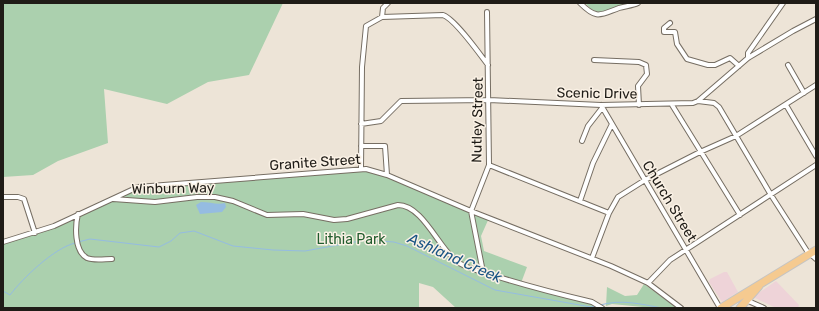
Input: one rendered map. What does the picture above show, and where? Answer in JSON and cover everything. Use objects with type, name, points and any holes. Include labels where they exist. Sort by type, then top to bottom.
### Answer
[{"type":"main road","points":[[721,308],[750,289],[814,255]]},
{"type":"main road","points":[[740,308],[760,285]]},
{"type":"street","points":[[382,17],[383,8],[388,3]]},
{"type":"street","points":[[580,3],[600,16],[638,3]]},
{"type":"street","points":[[748,58],[748,54],[783,3]]},
{"type":"street","name":"Nutley Street","points":[[471,211],[489,165],[487,12]]},
{"type":"street","points":[[361,169],[362,67],[366,29],[370,22],[382,17],[446,16],[488,65]]},
{"type":"street","points":[[698,101],[748,58],[816,19]]},
{"type":"street","points":[[670,23],[664,28],[664,32],[675,32],[676,44],[686,59],[712,65],[730,58],[739,66]]},
{"type":"street","points":[[594,60],[639,62],[646,65],[647,74],[638,86],[639,105]]},
{"type":"street","points":[[788,65],[804,93]]},
{"type":"street","points":[[592,258],[609,214],[618,197],[645,180],[700,152],[736,136],[816,85]]},
{"type":"street","name":"Scenic Drive","points":[[361,124],[381,121],[401,101],[489,100],[602,107],[672,105],[698,101]]},
{"type":"street","points":[[698,101],[710,102],[719,107],[771,195],[807,251],[814,255]]},
{"type":"street","points":[[672,105],[740,215]]},
{"type":"street","points":[[786,105],[816,156]]},
{"type":"street","points":[[582,142],[588,126],[602,107]]},
{"type":"street","name":"Church Street","points":[[602,107],[721,308]]},
{"type":"street","points":[[580,201],[593,163],[612,124]]},
{"type":"street","points":[[361,146],[385,146],[387,175]]},
{"type":"street","points":[[489,165],[609,214]]},
{"type":"street","points":[[648,283],[670,260],[816,165]]},
{"type":"street","name":"Granite Street","points":[[3,242],[34,233],[138,188],[147,186],[361,169],[373,170],[471,211],[592,258],[648,283],[680,308]]},
{"type":"street","points":[[3,197],[18,197],[24,199],[34,233]]},
{"type":"street","name":"Winburn Way","points":[[112,199],[155,202],[197,197],[215,197],[233,201],[268,215],[303,214],[334,220],[347,219],[398,205],[406,206],[419,214],[456,262],[483,272],[596,303],[602,308]]},
{"type":"street","points":[[471,211],[483,272]]},
{"type":"street","points":[[78,214],[78,242],[82,253],[87,258],[112,260]]},
{"type":"street","points":[[734,300],[746,300],[764,308]]},
{"type":"shaded area","points":[[727,272],[738,292],[722,302],[709,282],[710,279]]},
{"type":"shaded area","points":[[776,281],[799,305],[798,308],[776,308],[753,297]]},
{"type":"green space","points":[[3,3],[283,3],[249,75],[208,82],[167,104],[104,89],[108,143],[58,161],[33,175],[3,177]]},
{"type":"green space","points":[[585,3],[633,3],[603,14],[591,9]]},
{"type":"green space","name":"Lithia Park","points":[[370,169],[489,218],[481,236],[484,251],[527,267],[521,283],[592,302],[602,308],[456,308],[433,287],[419,283],[419,308],[3,308],[3,242],[35,233],[138,187]]},
{"type":"green space","points":[[644,284],[677,308],[653,308],[612,304],[606,306],[607,287],[625,296],[637,295]]},
{"type":"water","points":[[201,202],[219,204],[225,203],[226,207],[222,212],[200,214],[196,205]]},
{"type":"waterway","name":"Ashland Creek","points":[[78,242],[90,239],[159,247],[171,241],[180,233],[194,231],[233,246],[273,250],[305,251],[366,240],[394,242],[407,246],[495,290],[591,307],[595,306]]},
{"type":"waterway","name":"Ashland Creek","points":[[3,291],[10,295],[40,264],[58,251],[75,243]]},
{"type":"waterway","name":"Ashland Creek","points":[[600,305],[623,302],[662,308]]}]
